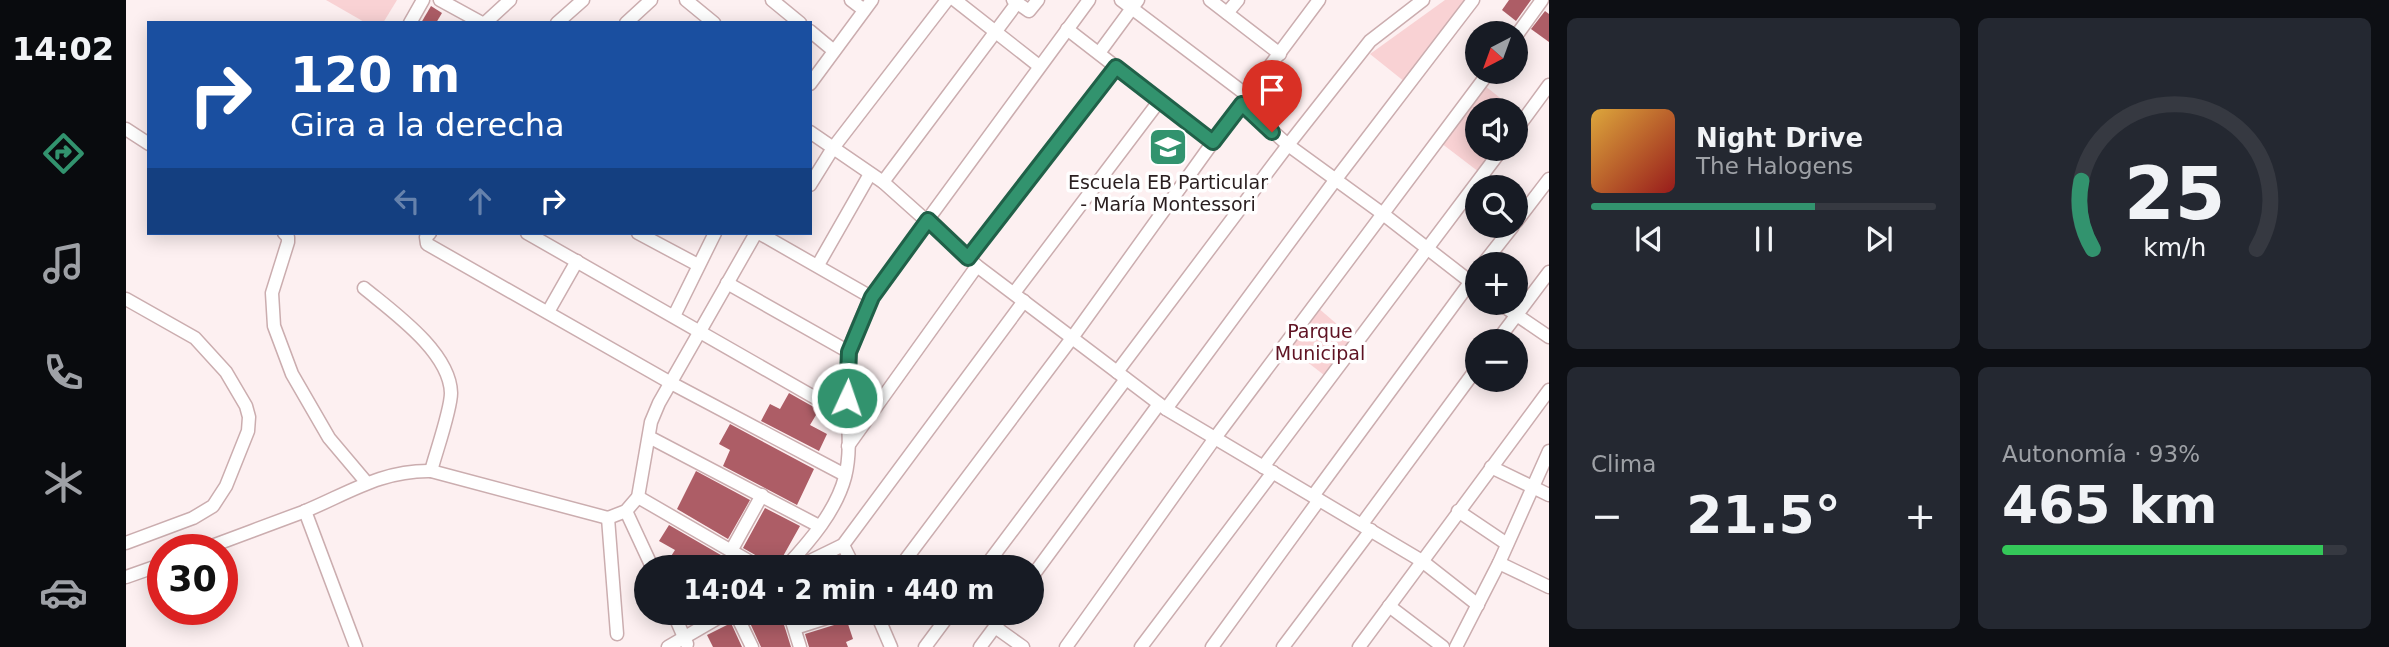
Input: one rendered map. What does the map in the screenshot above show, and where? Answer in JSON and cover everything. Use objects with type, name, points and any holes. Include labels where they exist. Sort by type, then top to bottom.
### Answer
[{"type":"street","points":[[411,21],[423,0]]},
{"type":"street","points":[[440,0],[479,21]]},
{"type":"street","points":[[485,21],[510,0]]},
{"type":"street","points":[[559,21],[583,0]]},
{"type":"street","points":[[631,21],[651,0]]},
{"type":"street","points":[[686,0],[712,21]]},
{"type":"street","points":[[772,0],[798,21]]},
{"type":"street","points":[[812,81],[868,5],[851,0]]},
{"type":"street","points":[[812,182],[833,148],[947,0]]},
{"type":"street","points":[[955,0],[1039,66]]},
{"type":"street","points":[[883,182],[996,32],[1015,1],[1029,11],[1038,0]]},
{"type":"street","points":[[796,555],[835,503],[845,475],[849,352],[872,297],[1089,0]]},
{"type":"street","points":[[1210,0],[1280,54]]},
{"type":"street","points":[[1227,13],[1238,0]]},
{"type":"street","points":[[909,555],[1320,0]]},
{"type":"street","points":[[994,555],[1288,145],[1370,41],[1423,0]]},
{"type":"street","points":[[1044,561],[1473,0]]},
{"type":"street","points":[[1527,21],[1542,0]]},
{"type":"street","points":[[1099,53],[1130,3],[1245,100],[1288,145],[1426,249],[1465,274]]},
{"type":"street","points":[[1067,29],[1213,142]]},
{"type":"street","points":[[812,33],[834,51]]},
{"type":"street","points":[[848,446],[973,262],[1116,67]]},
{"type":"street","points":[[1066,647],[1215,438],[1480,84]]},
{"type":"street","points":[[1528,114],[1549,85]]},
{"type":"street","points":[[823,555],[843,545],[1160,100]]},
{"type":"street","points":[[126,129],[147,143]]},
{"type":"street","points":[[812,133],[883,182],[973,262],[1162,407],[1422,561],[1478,604]]},
{"type":"street","points":[[1140,647],[1426,249],[1493,161]]},
{"type":"street","points":[[818,265],[870,174]]},
{"type":"street","points":[[1528,206],[1549,179]]},
{"type":"street","points":[[286,235],[288,242],[272,293],[274,326],[292,374],[317,417],[330,438],[368,483]]},
{"type":"street","points":[[428,235],[427,244],[671,383],[845,475]]},
{"type":"street","points":[[531,235],[847,416]]},
{"type":"street","points":[[674,316],[714,235]]},
{"type":"street","points":[[238,536],[368,483],[409,470],[430,471],[608,518],[626,511],[638,498],[651,422],[727,283],[757,235]]},
{"type":"street","points":[[779,237],[818,265],[872,297]]},
{"type":"street","points":[[1492,252],[1503,238]]},
{"type":"street","points":[[663,239],[698,265]]},
{"type":"street","points":[[548,312],[577,261]]},
{"type":"street","points":[[1528,299],[1549,272]]},
{"type":"street","points":[[727,283],[849,352]]},
{"type":"street","points":[[364,288],[433,350],[449,375],[451,395],[430,471]]},
{"type":"street","points":[[1212,647],[1316,498],[1465,295]]},
{"type":"street","points":[[126,299],[195,338],[226,372],[249,417],[248,431],[226,486],[213,506],[193,518],[126,542]]},
{"type":"street","points":[[1506,329],[1516,315],[1549,337]]},
{"type":"street","points":[[1283,647],[1465,385]]},
{"type":"street","points":[[1359,647],[1549,390]]},
{"type":"street","points":[[649,437],[819,526]]},
{"type":"street","points":[[1457,647],[1499,563],[1549,451]]},
{"type":"street","points":[[1491,467],[1549,495]]},
{"type":"street","points":[[731,551],[762,495]]},
{"type":"street","points":[[638,498],[738,555]]},
{"type":"street","points":[[305,511],[356,647]]},
{"type":"street","points":[[626,511],[646,555]]},
{"type":"street","points":[[1458,511],[1507,544]]},
{"type":"street","points":[[608,518],[617,634]]},
{"type":"street","points":[[843,545],[848,555]]},
{"type":"street","points":[[1499,563],[1549,587]]},
{"type":"street","points":[[126,577],[147,570]]},
{"type":"street","points":[[1389,606],[1443,647]]},
{"type":"street","points":[[678,625],[686,643]]},
{"type":"street","points":[[668,647],[686,643],[710,625]]},
{"type":"street","points":[[741,625],[752,647]]},
{"type":"street","points":[[794,625],[800,647]]},
{"type":"street","points":[[795,628],[804,625]]},
{"type":"street","points":[[882,625],[891,647]]},
{"type":"street","points":[[925,647],[941,625]]},
{"type":"street","points":[[980,647],[995,627],[1023,647]]},
{"type":"green space","points":[[326,0],[397,0],[384,21],[363,21]]},
{"type":"green space","points":[[1445,0],[1467,0],[1405,82],[1370,54]]},
{"type":"green space","points":[[1484,85],[1500,98],[1474,98]]},
{"type":"green space","points":[[1465,111],[1465,161],[1487,161],[1479,172],[1441,143]]},
{"type":"green space","name":"Parque Municipal","points":[[1317,307],[1353,338],[1324,375],[1288,347]]},
{"type":"building","points":[[1509,0],[1531,0],[1516,21],[1502,10]]},
{"type":"building","points":[[431,6],[442,13],[437,21],[422,21]]},
{"type":"building","points":[[1545,11],[1549,14],[1549,42],[1531,29]]},
{"type":"building","points":[[789,393],[819,410],[810,425],[827,434],[819,451],[761,421],[770,404],[780,409]]},
{"type":"building","points":[[730,424],[814,469],[797,505],[723,466],[730,450],[719,444]]},
{"type":"building","points":[[696,471],[750,500],[728,539],[677,509]]},
{"type":"building","points":[[765,508],[800,526],[784,555],[755,555],[743,548]]},
{"type":"building","points":[[669,525],[721,555],[672,555],[675,550],[659,541]]},
{"type":"building","points":[[732,625],[742,647],[713,647],[707,635]]},
{"type":"building","points":[[751,625],[784,625],[791,647],[761,647]]},
{"type":"building","points":[[834,625],[848,625],[853,639],[846,642],[848,647],[809,647],[805,634]]},
{"type":"place","name":"Escuela EB Particular - María Montessori","points":[[1168,147]]},
{"type":"route","points":[[847,398],[849,352],[856,331],[872,297],[928,220],[968,258],[1116,67],[1213,142],[1242,104],[1272,132]]}]
